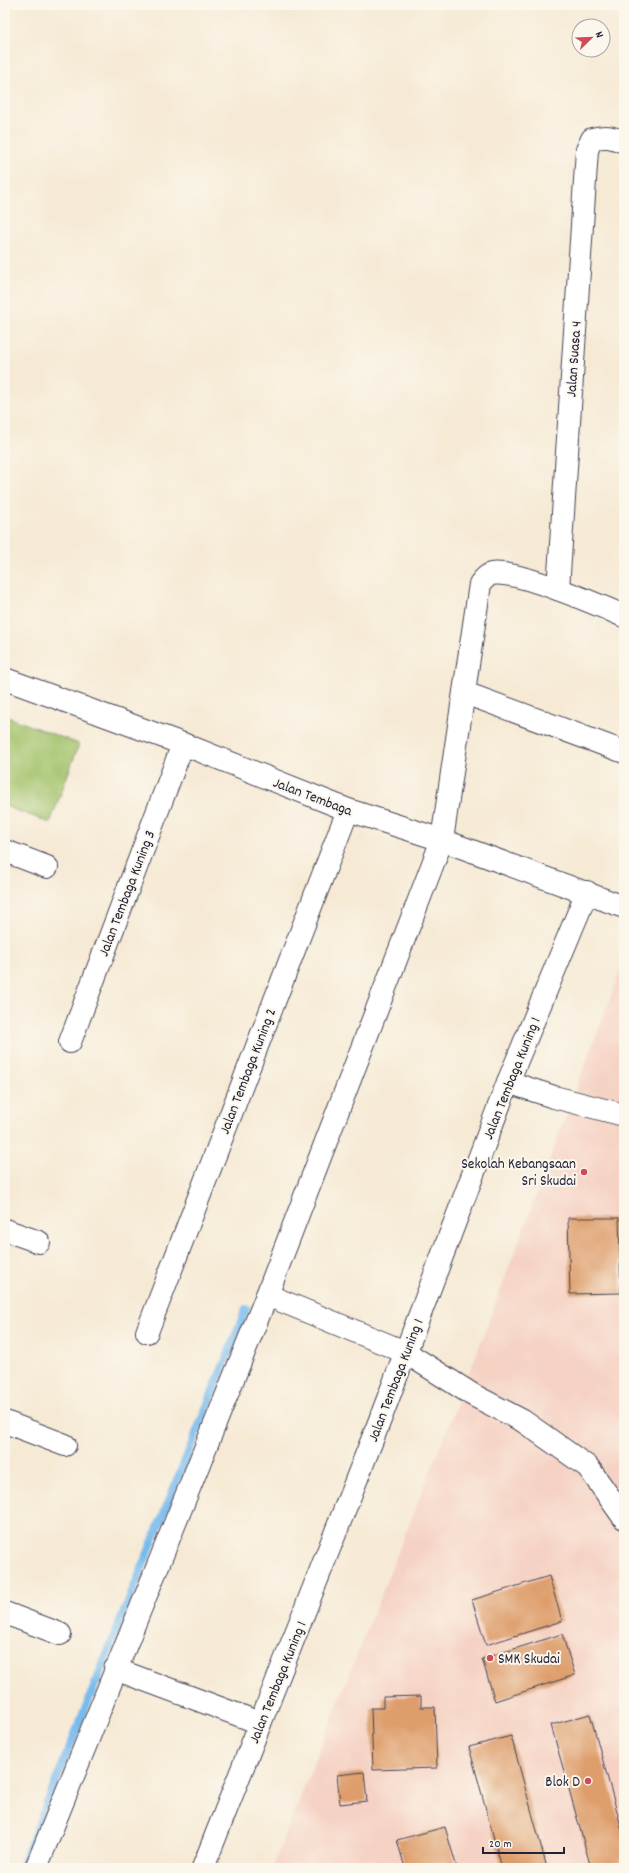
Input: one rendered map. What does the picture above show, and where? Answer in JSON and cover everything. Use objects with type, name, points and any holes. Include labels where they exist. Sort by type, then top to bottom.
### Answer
[{"type":"street","name":"Jalan Suasa 4","points":[[558,589],[586,150],[592,139],[602,136],[612,137],[624,142]]},
{"type":"street","points":[[36,1868],[266,1295],[442,840],[480,584],[484,578],[491,574],[510,575],[558,589],[624,616]]},
{"type":"street","name":"Jalan Tembaga","points":[[5,679],[183,744],[348,810],[442,840],[587,892],[624,907]]},
{"type":"street","points":[[465,693],[624,752]]},
{"type":"street","name":"Jalan Tembaga Kuning 3","points":[[70,1042],[183,744]]},
{"type":"street","name":"Jalan Tembaga Kuning 2","points":[[147,1332],[348,810]]},
{"type":"street","points":[[5,851],[47,867]]},
{"type":"street","name":"Jalan Tembaga Kuning 1","points":[[203,1868],[405,1352],[508,1082],[587,892]]},
{"type":"street","points":[[508,1082],[554,1097],[624,1115]]},
{"type":"street","points":[[5,1230],[39,1242]]},
{"type":"street","points":[[266,1295],[405,1352],[473,1395],[523,1421],[588,1467],[624,1518]]},
{"type":"street","points":[[5,1422],[65,1444]]},
{"type":"street","points":[[5,1613],[60,1634]]},
{"type":"street","points":[[115,1670],[260,1723]]},
{"type":"shaded area","name":"SMK Skudai","points":[[623,964],[624,1868],[272,1868],[467,1379]]},
{"type":"green space","points":[[5,716],[79,744],[50,823],[5,806]]},
{"type":"building","points":[[568,1218],[619,1218],[621,1293],[570,1294]]},
{"type":"building","points":[[549,1576],[562,1621],[486,1645],[472,1600]]},
{"type":"building","points":[[562,1634],[575,1675],[495,1701],[482,1659]]},
{"type":"building","points":[[421,1696],[421,1707],[435,1707],[437,1768],[373,1770],[371,1708],[383,1708],[383,1697]]},
{"type":"building","name":"Blok D","points":[[590,1714],[624,1837],[624,1861],[597,1868],[591,1868],[551,1725]]},
{"type":"building","points":[[511,1736],[547,1868],[502,1868],[469,1747]]},
{"type":"building","points":[[364,1772],[367,1801],[340,1804],[337,1775]]},
{"type":"building","points":[[445,1827],[457,1868],[405,1868],[397,1840]]},
{"type":"waterway","points":[[21,1868],[246,1309]]},
{"type":"place","name":"Sekolah Kebangsaan Sri Skudai","points":[[584,1172]]},
{"type":"place","name":"SMK Skudai","points":[[490,1658]]},
{"type":"place","name":"Blok D","points":[[588,1781]]}]
